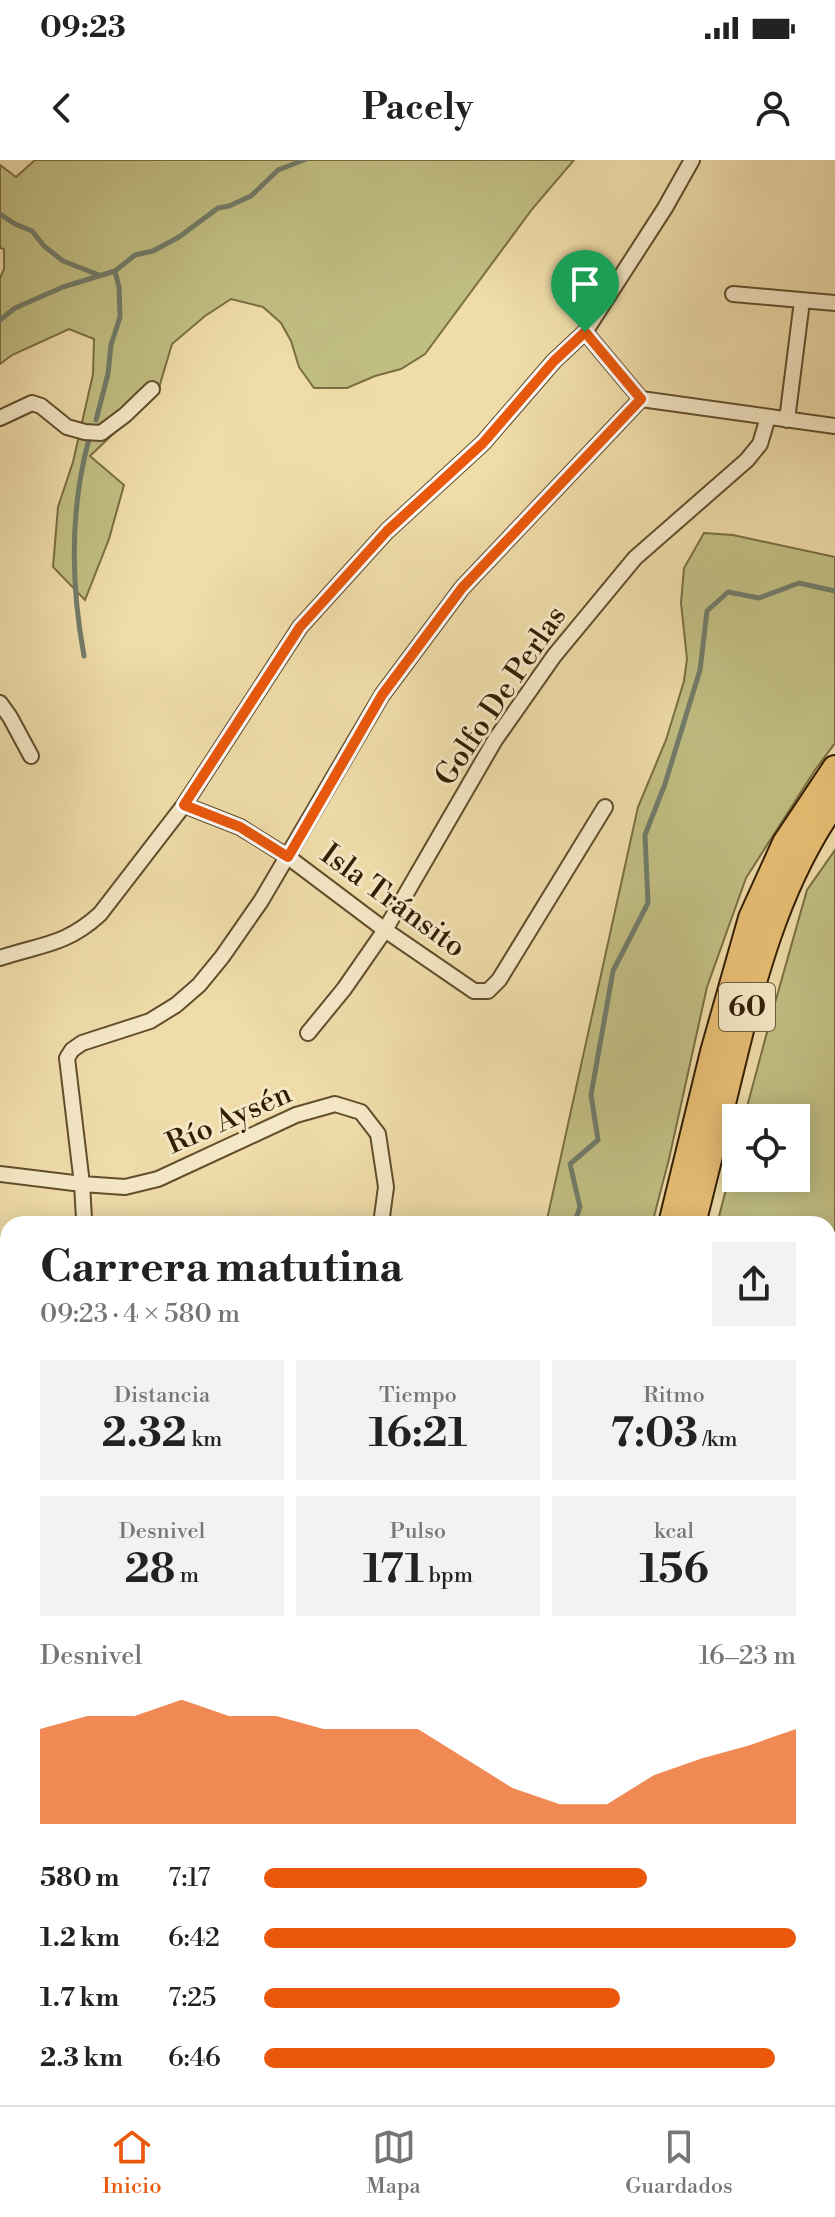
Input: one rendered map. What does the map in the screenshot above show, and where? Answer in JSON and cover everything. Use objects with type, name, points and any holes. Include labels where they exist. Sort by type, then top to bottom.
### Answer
[{"type":"highway","name":"60","points":[[673,1216],[717,1037],[751,918],[785,843],[835,768]]},
{"type":"highway","name":"60","points":[[695,1216],[744,1017],[767,941],[793,873],[835,802]]},
{"type":"street","points":[[0,958],[58,943],[85,928],[100,914],[184,805],[300,627],[387,531],[483,443],[554,361],[585,332],[665,208],[692,160]]},
{"type":"street","points":[[733,294],[835,303]]},
{"type":"street","points":[[787,420],[802,301]]},
{"type":"street","points":[[585,332],[641,399],[835,426]]},
{"type":"street","points":[[0,418],[32,403],[41,406],[67,427],[101,433],[152,389]]},
{"type":"street","points":[[84,1216],[67,1058],[72,1050],[82,1043],[150,1021],[176,1005],[199,985],[261,901],[382,695],[462,588],[641,399]]},
{"type":"street","name":"Golfo De Perlas","points":[[308,1033],[344,989],[385,930],[495,740],[554,656],[635,558],[747,460],[760,444],[768,417]]},
{"type":"street","points":[[0,703],[31,756]]},
{"type":"street","name":"Isla Tránsito","points":[[184,805],[240,827],[288,857],[385,930],[474,991],[488,991],[499,980],[605,807]]},
{"type":"street","name":"Río Aysén","points":[[0,1174],[125,1187],[158,1179],[296,1115],[335,1104],[361,1112],[378,1134],[386,1187],[382,1216]]},
{"type":"shaded area","points":[[35,160],[574,160],[533,208],[425,354],[401,369],[347,388],[314,388],[299,367],[291,341],[281,323],[263,307],[231,299],[172,344],[158,391],[90,456],[124,485],[109,539],[85,600],[53,567],[58,507],[73,462],[93,374],[94,339],[69,329],[12,355],[0,364],[0,278],[4,269],[4,249],[0,248],[0,165],[16,177]]},
{"type":"shaded area","points":[[704,533],[733,535],[835,557],[835,743],[746,878],[707,987],[654,1216],[548,1216],[638,807],[666,740],[684,681],[687,659],[681,603],[684,568]]},
{"type":"shaded area","points":[[835,850],[835,1216],[719,1216],[725,1192],[810,1192],[810,1104],[748,1104],[807,890]]},
{"type":"waterway","points":[[0,320],[15,308],[63,287],[115,271],[135,255],[153,251],[179,237],[218,208],[251,196],[278,170],[304,160]]},
{"type":"waterway","points":[[0,214],[32,231],[44,246],[63,261],[99,275]]},
{"type":"waterway","points":[[96,420],[108,374],[111,345],[120,317],[115,271]]},
{"type":"waterway","points":[[84,656],[74,547],[78,492],[89,439]]},
{"type":"waterway","points":[[577,1216],[580,1207],[570,1164],[598,1140],[591,1095],[613,971],[648,903],[645,835],[665,784],[700,670],[707,611],[728,592],[759,598],[799,583],[835,591]]},
{"type":"route","points":[[585,332],[641,399],[462,588],[382,695],[288,857],[240,827],[184,805],[300,627],[387,531],[483,443],[554,361],[585,332]]}]
